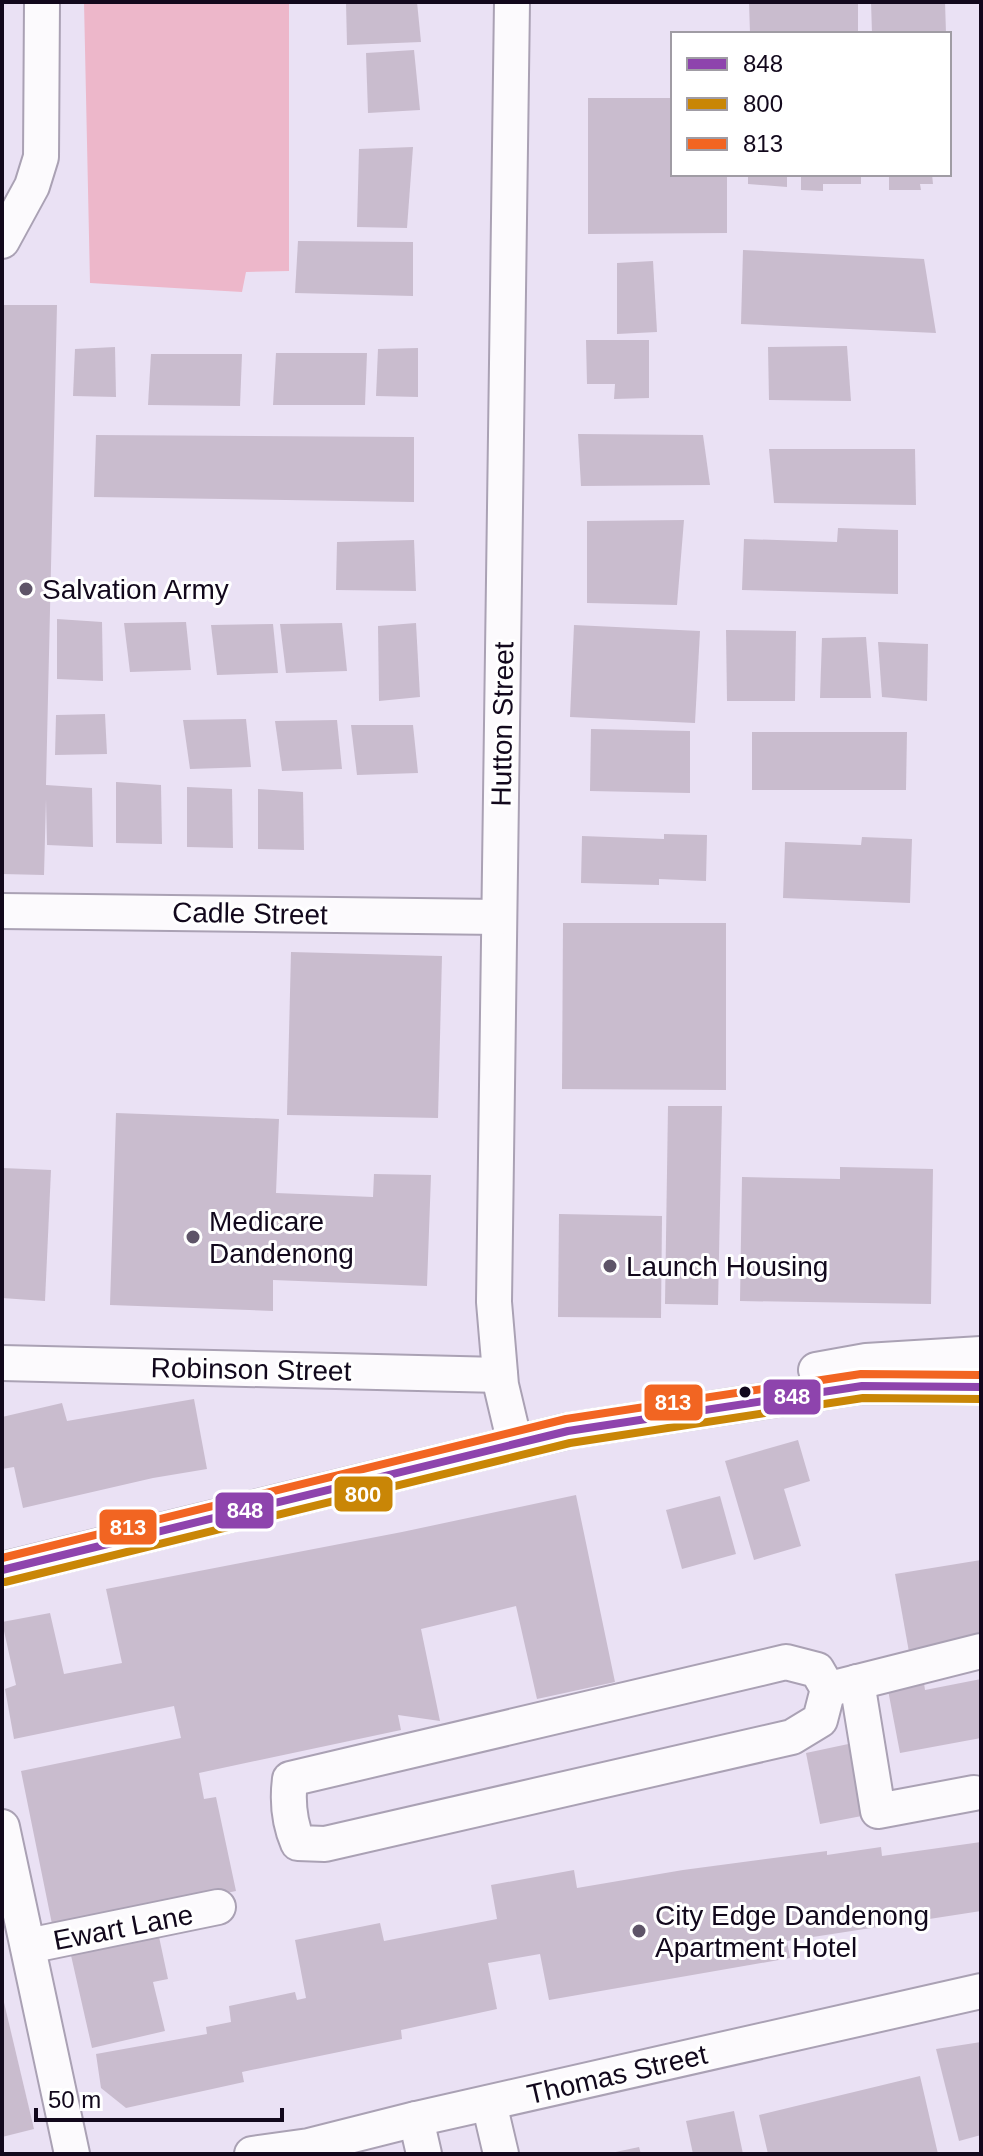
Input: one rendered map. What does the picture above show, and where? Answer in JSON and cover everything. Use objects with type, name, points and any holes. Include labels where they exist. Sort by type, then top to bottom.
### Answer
[{"type":"street","points":[[2,241],[40,165],[42,2]]},
{"type":"street","name":"Hutton Street","points":[[512,2],[494,1302],[500,1375],[515,1444]]},
{"type":"street","name":"Cadle Street","points":[[2,911],[499,917]]},
{"type":"street","points":[[568,1431],[635,1402],[866,1361],[981,1354]]},
{"type":"street","name":"Robinson Street","points":[[2,1363],[500,1375]]},
{"type":"street","points":[[2,1570],[568,1431],[862,1386],[981,1387]]},
{"type":"street","points":[[974,1793],[878,1811],[843,1685],[817,1670],[786,1662],[290,1779],[287,1799],[291,1828],[298,1843],[325,1844],[792,1737],[820,1720],[843,1685],[981,1651]]},
{"type":"street","points":[[2,1827],[6,1868],[28,1946],[72,2154]]},
{"type":"street","name":"Ewart Lane","points":[[28,1946],[218,1907]]},
{"type":"street","name":"Thomas Street","points":[[252,2154],[309,2146],[981,1991]]},
{"type":"street","points":[[489,2103],[501,2154]]},
{"type":"street","points":[[416,2119],[424,2154]]},
{"type":"shaded area","points":[[84,2],[289,2],[289,271],[246,272],[242,292],[90,283]]},
{"type":"building","points":[[346,2],[417,2],[421,42],[347,45]]},
{"type":"building","points":[[749,2],[858,2],[858,32],[750,32]]},
{"type":"building","points":[[871,2],[945,2],[946,32],[872,32]]},
{"type":"building","points":[[414,50],[420,110],[368,113],[366,53]]},
{"type":"building","points":[[588,98],[671,98],[671,176],[727,176],[727,233],[588,234]]},
{"type":"building","points":[[413,147],[407,228],[357,227],[359,149]]},
{"type":"building","points":[[748,176],[787,176],[787,187],[748,184]]},
{"type":"building","points":[[801,176],[861,176],[861,184],[823,184],[823,191],[801,190]]},
{"type":"building","points":[[889,176],[932,176],[933,184],[920,184],[921,190],[889,190]]},
{"type":"building","points":[[298,241],[413,242],[413,296],[295,293]]},
{"type":"building","points":[[743,250],[924,259],[936,333],[741,324]]},
{"type":"building","points":[[653,261],[657,332],[617,334],[617,263]]},
{"type":"building","name":"Salvation Army","points":[[2,305],[57,305],[46,785],[92,788],[93,847],[47,845],[46,799],[44,875],[2,874]]},
{"type":"building","points":[[586,340],[649,340],[649,398],[614,399],[615,384],[587,384]]},
{"type":"building","points":[[847,346],[851,401],[769,400],[768,347]]},
{"type":"building","points":[[115,347],[116,397],[73,396],[75,349]]},
{"type":"building","points":[[418,348],[418,397],[376,396],[378,349]]},
{"type":"building","points":[[276,353],[367,353],[365,405],[273,405]]},
{"type":"building","points":[[151,354],[242,354],[240,406],[148,405]]},
{"type":"building","points":[[578,434],[703,435],[710,485],[581,486]]},
{"type":"building","points":[[96,435],[414,437],[414,502],[94,497]]},
{"type":"building","points":[[769,449],[915,449],[916,505],[774,503]]},
{"type":"building","points":[[684,520],[677,605],[587,603],[587,521]]},
{"type":"building","points":[[838,528],[898,530],[898,594],[742,590],[744,539],[837,542]]},
{"type":"building","points":[[414,540],[416,591],[336,590],[337,542]]},
{"type":"building","points":[[57,619],[102,622],[103,681],[57,679]]},
{"type":"building","points":[[186,622],[191,670],[130,672],[124,623]]},
{"type":"building","points":[[342,623],[347,671],[286,673],[280,624]]},
{"type":"building","points":[[416,623],[420,697],[379,701],[378,626]]},
{"type":"building","points":[[273,624],[278,673],[217,675],[211,625]]},
{"type":"building","points":[[574,625],[700,631],[695,723],[570,717]]},
{"type":"building","points":[[726,630],[796,631],[795,701],[727,701]]},
{"type":"building","points":[[866,637],[871,698],[820,698],[822,638]]},
{"type":"building","points":[[878,642],[928,644],[927,701],[882,697]]},
{"type":"building","points":[[105,714],[107,754],[55,755],[56,715]]},
{"type":"building","points":[[246,719],[251,767],[190,769],[183,720]]},
{"type":"building","points":[[337,720],[342,769],[282,771],[275,721]]},
{"type":"building","points":[[351,725],[413,725],[418,773],[357,775]]},
{"type":"building","points":[[591,729],[690,731],[690,793],[590,791]]},
{"type":"building","points":[[752,732],[907,732],[906,790],[752,790]]},
{"type":"building","points":[[116,782],[161,785],[162,844],[116,843]]},
{"type":"building","points":[[187,787],[232,789],[233,848],[187,847]]},
{"type":"building","points":[[258,789],[303,792],[304,850],[258,849]]},
{"type":"building","points":[[664,834],[707,835],[706,881],[659,879],[659,885],[581,883],[582,836],[664,839]]},
{"type":"building","points":[[862,837],[912,839],[910,903],[783,898],[785,842],[861,845]]},
{"type":"building","points":[[563,923],[726,923],[726,1090],[562,1089]]},
{"type":"building","points":[[291,952],[442,956],[438,1118],[287,1115]]},
{"type":"building","points":[[668,1106],[722,1106],[718,1305],[665,1304]]},
{"type":"building","name":"Medicare Dandenong","points":[[116,1113],[279,1119],[276,1193],[373,1197],[374,1174],[431,1175],[427,1286],[273,1280],[273,1311],[110,1305]]},
{"type":"building","points":[[840,1167],[933,1169],[931,1304],[740,1301],[742,1177],[840,1179]]},
{"type":"building","points":[[2,1168],[51,1170],[45,1301],[2,1298]]},
{"type":"building","name":"Launch Housing","points":[[559,1214],[662,1216],[661,1318],[558,1317]]},
{"type":"building","points":[[194,1399],[207,1469],[23,1508],[14,1467],[2,1469],[2,1417],[62,1403],[67,1421]]},
{"type":"building","points":[[798,1440],[810,1481],[784,1489],[801,1546],[754,1560],[725,1461]]},
{"type":"building","points":[[576,1495],[615,1682],[537,1699],[516,1606],[421,1629],[440,1721],[398,1715],[401,1730],[199,1773],[204,1799],[216,1797],[236,1891],[53,1929],[21,1771],[181,1738],[174,1706],[14,1739],[5,1689],[16,1685],[2,1622],[50,1613],[64,1674],[122,1663],[106,1589]]},
{"type":"building","points":[[720,1496],[736,1554],[682,1569],[666,1510]]},
{"type":"building","points":[[981,1560],[981,1640],[909,1652],[895,1574]]},
{"type":"building","points":[[981,1679],[981,1738],[900,1753],[888,1690],[924,1683],[925,1690]]},
{"type":"building","points":[[853,1743],[867,1815],[820,1824],[806,1753]]},
{"type":"building","points":[[981,1842],[981,1911],[787,1941],[790,1958],[549,2000],[540,1954],[488,1963],[497,2009],[401,2030],[402,2039],[242,2072],[244,2082],[126,2108],[101,2088],[96,2054],[207,2034],[206,2027],[231,2022],[229,2006],[295,1992],[297,2000],[306,1998],[295,1940],[380,1923],[384,1941],[497,1919],[491,1885],[574,1870],[577,1888],[827,1851],[827,1855],[881,1847],[882,1856]]},
{"type":"building","points":[[158,1932],[168,1979],[153,1982],[165,2031],[92,2048],[70,1951]]},
{"type":"building","points":[[2,1994],[34,2129],[2,2137]]},
{"type":"building","points":[[981,2042],[981,2135],[959,2141],[936,2049]]},
{"type":"building","points":[[920,2076],[938,2154],[768,2154],[759,2115]]},
{"type":"building","points":[[734,2111],[743,2154],[693,2154],[686,2121]]},
{"type":"building","points":[[639,2147],[641,2154],[611,2154],[611,2153]]},
{"type":"transit line","name":"813","points":[[2,1558],[566,1419],[861,1374],[981,1375]]},
{"type":"transit line","name":"848","points":[[2,1570],[568,1431],[862,1386],[981,1387]]},
{"type":"transit line","name":"800","points":[[5,1582],[570,1443],[863,1398],[981,1399]]},
{"type":"place","name":"Salvation Army","points":[[26,589]]},
{"type":"place","name":"Medicare Dandenong","points":[[193,1237]]},
{"type":"place","name":"Launch Housing","points":[[610,1266]]},
{"type":"place","name":"City Edge Dandenong Apartment Hotel","points":[[639,1931]]}]
